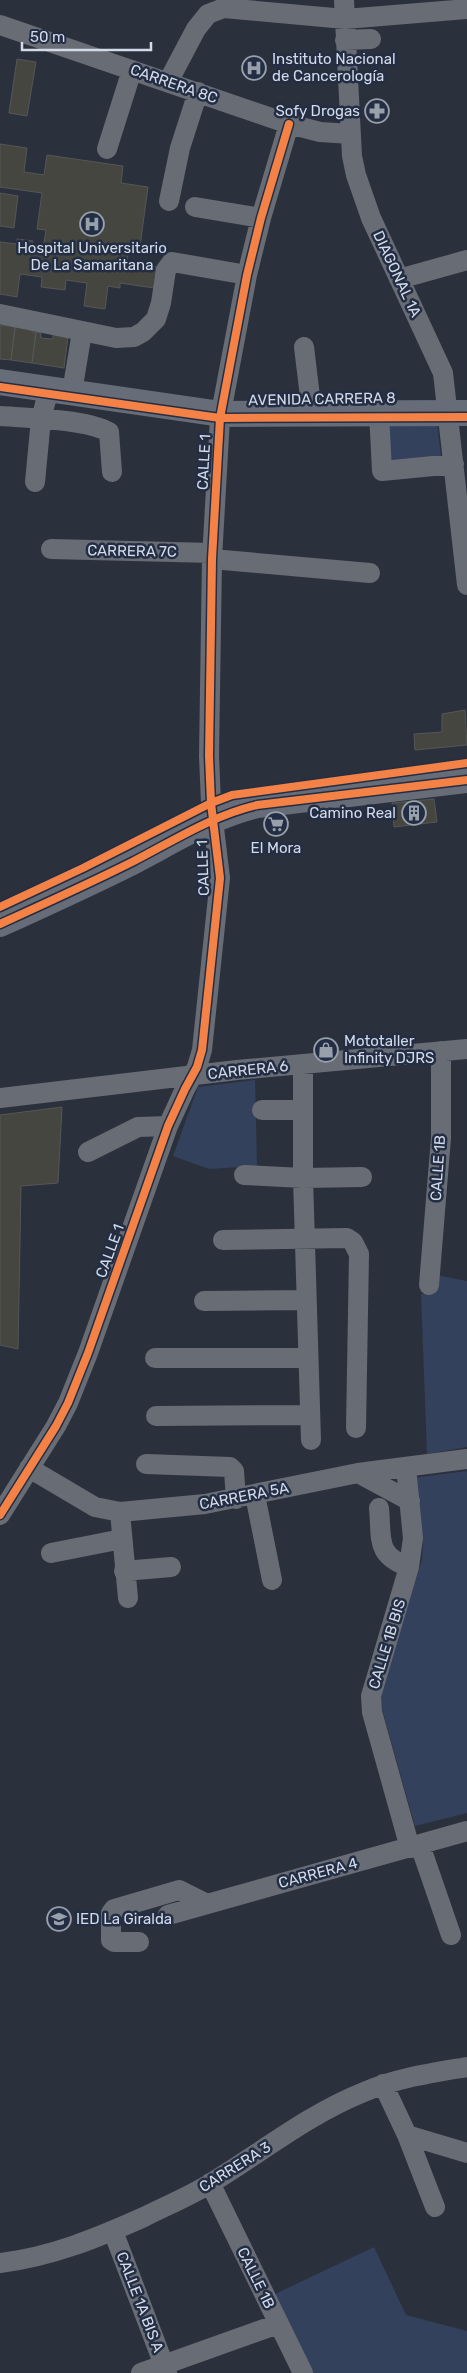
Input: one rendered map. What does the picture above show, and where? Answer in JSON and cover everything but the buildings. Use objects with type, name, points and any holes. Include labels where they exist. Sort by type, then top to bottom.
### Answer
[{"type":"main road","name":"AVENIDA CARRERA 8","points":[[0,382],[61,390],[170,409],[221,414],[457,413]]},
{"type":"main road","points":[[0,924],[132,862],[213,819],[235,810],[257,805],[467,780]]},
{"type":"street","points":[[168,82],[192,34],[208,14],[224,8],[272,6],[344,10],[467,9]]},
{"type":"street","points":[[344,10],[351,134]]},
{"type":"street","name":"CARRERA 8C","points":[[0,25],[289,124],[320,132],[351,134]]},
{"type":"street","points":[[345,40],[371,39]]},
{"type":"street","points":[[107,149],[132,70]]},
{"type":"street","points":[[169,201],[180,148],[198,92]]},
{"type":"street","name":"CALLE 1","points":[[0,1515],[56,1426],[79,1378],[168,1126],[200,1060],[220,878],[213,819],[209,756],[212,556],[221,414],[247,276],[261,218],[289,124]]},
{"type":"street","name":"DIAGONAL 1A","points":[[351,134],[352,156],[363,195],[399,280],[443,373],[457,413],[454,464],[467,585]]},
{"type":"street","points":[[195,207],[261,218]]},
{"type":"street","points":[[399,280],[467,260]]},
{"type":"street","points":[[0,314],[82,332],[125,338],[143,332],[151,326],[159,312],[166,270],[172,262],[247,276]]},
{"type":"street","points":[[35,482],[41,419],[61,390],[82,332]]},
{"type":"street","points":[[304,347],[312,413]]},
{"type":"street","points":[[379,412],[382,471],[454,464]]},
{"type":"street","points":[[0,416],[76,424],[109,432],[112,472]]},
{"type":"street","name":"CARRERA 7C","points":[[51,549],[212,556],[370,573]]},
{"type":"street","name":"CARRERA 6","points":[[0,1098],[303,1064],[467,1049]]},
{"type":"street","name":"CALLE 1B","points":[[428,1285],[441,1138],[441,1051]]},
{"type":"street","points":[[303,1064],[302,1178],[311,1440]]},
{"type":"street","points":[[262,1110],[303,1110]]},
{"type":"street","points":[[88,1152],[138,1127],[168,1126]]},
{"type":"street","points":[[244,1175],[302,1178],[362,1177]]},
{"type":"street","points":[[223,1240],[347,1238],[353,1242],[359,1254],[356,1428]]},
{"type":"street","points":[[204,1301],[306,1300]]},
{"type":"street","points":[[155,1358],[308,1358]]},
{"type":"street","points":[[156,1416],[310,1415]]},
{"type":"street","name":"CARRERA 5A","points":[[29,1468],[95,1507],[120,1512],[177,1508],[246,1497],[358,1473],[467,1459]]},
{"type":"street","points":[[146,1464],[230,1467],[234,1471],[246,1497],[272,1580]]},
{"type":"street","name":"CALLE 1B BIS","points":[[406,1467],[414,1538],[409,1567],[371,1696],[372,1712],[415,1846],[451,1935]]},
{"type":"street","points":[[358,1473],[410,1502]]},
{"type":"street","points":[[379,1508],[382,1550],[393,1562],[409,1567]]},
{"type":"street","points":[[120,1512],[128,1598]]},
{"type":"street","points":[[51,1553],[122,1539]]},
{"type":"street","points":[[124,1571],[170,1567]]},
{"type":"street","name":"CARRERA 4","points":[[168,1915],[467,1831]]},
{"type":"street","points":[[139,1942],[114,1942],[112,1940],[111,1913],[114,1909],[179,1890],[207,1904]]},
{"type":"street","name":"CARRERA 3","points":[[0,2262],[19,2260],[66,2249],[113,2231],[210,2183],[320,2114],[383,2084],[467,2067]]},
{"type":"street","points":[[383,2084],[407,2135],[434,2207]]},
{"type":"street","points":[[407,2135],[467,2152]]},
{"type":"street","name":"CALLE 1B","points":[[210,2183],[302,2373]]},
{"type":"street","name":"CALLE 1A BIS A","points":[[113,2231],[165,2369]]},
{"type":"street","points":[[141,2373],[165,2369],[278,2324]]},
{"type":"shaded area","points":[[437,422],[441,457],[390,461],[390,423]]},
{"type":"shaded area","points":[[255,1080],[257,1166],[209,1169],[173,1156],[198,1087]]},
{"type":"shaded area","points":[[436,1275],[467,1281],[467,1447],[427,1454],[421,1294],[435,1292]]},
{"type":"shaded area","points":[[467,1471],[467,1813],[415,1826],[380,1702],[386,1671],[422,1560],[423,1544],[412,1478]]},
{"type":"shaded area","points":[[374,2247],[406,2315],[467,2331],[467,2373],[310,2373],[273,2295]]},
{"type":"cycle path","points":[[0,1515],[56,1426],[68,1403],[88,1353],[168,1126],[197,1067],[202,1050],[220,878],[211,803],[209,756],[212,559],[220,418],[247,275],[261,218],[289,124]]},
{"type":"cycle path","points":[[0,387],[220,418],[467,417]]},
{"type":"cycle path","points":[[0,907],[83,868],[211,803],[232,795],[467,763]]},
{"type":"cycle path","points":[[0,924],[132,862],[208,822],[240,810],[257,805],[467,780]]},
{"type":"place","name":"Instituto Nacional de Cancerología","points":[[254,68]]},
{"type":"place","name":"Sofy Drogas","points":[[377,111]]},
{"type":"place","name":"Hospital Universitario De La Samaritana","points":[[92,224]]},
{"type":"place","name":"Camino Real","points":[[414,813]]},
{"type":"place","name":"El Mora","points":[[276,824]]},
{"type":"place","name":"Mototaller Infinity DJRS","points":[[326,1050]]},
{"type":"place","name":"IED La Giralda","points":[[59,1919]]}]
